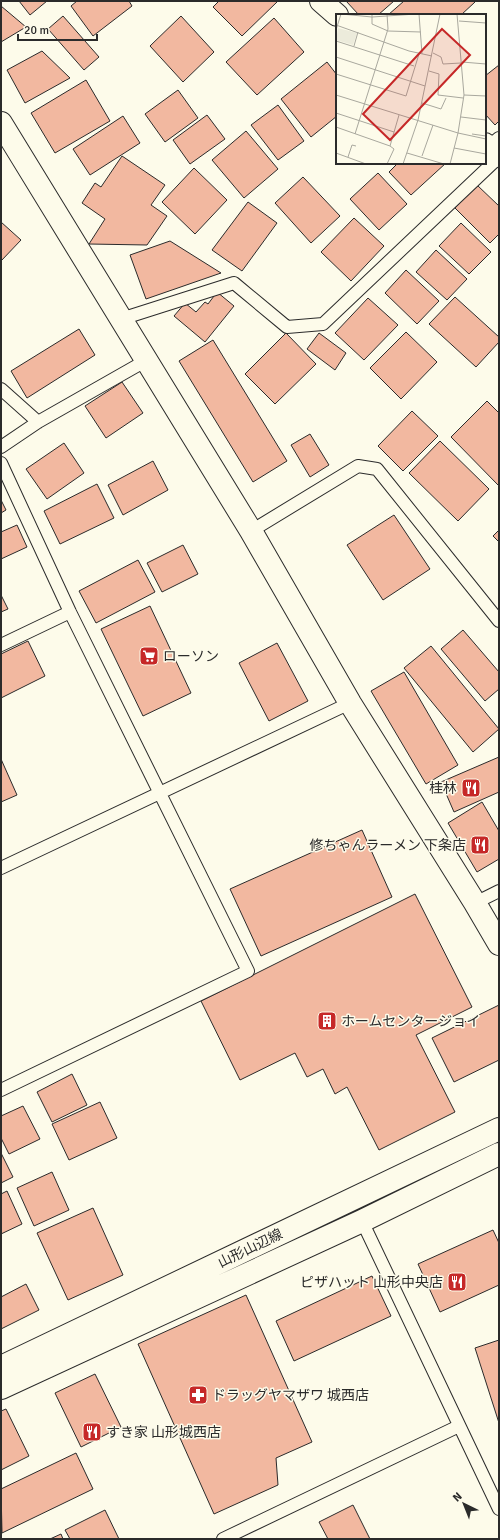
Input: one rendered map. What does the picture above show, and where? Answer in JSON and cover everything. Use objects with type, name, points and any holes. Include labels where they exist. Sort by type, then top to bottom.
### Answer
[{"type":"main road","points":[[321,1],[336,14]]},
{"type":"main road","points":[[1,123],[251,531],[350,703],[499,944]]},
{"type":"main road","name":"山形山辺線","points":[[1,1367],[499,1129]]},
{"type":"main road","name":"山形山辺線","points":[[1,1388],[362,1221],[499,1154]]},
{"type":"lane","points":[[486,156],[494,148]]},
{"type":"lane","points":[[121,319],[234,283],[287,327],[323,324],[478,164]]},
{"type":"lane","points":[[1,447],[38,422],[147,360]]},
{"type":"lane","points":[[1,389],[38,422]]},
{"type":"lane","points":[[1,463],[70,612],[248,971],[1,1090]]},
{"type":"lane","points":[[251,531],[358,466],[377,469],[499,621]]},
{"type":"lane","points":[[1,644],[70,612]]},
{"type":"lane","points":[[1,868],[350,703]]},
{"type":"lane","points":[[475,903],[499,891]]},
{"type":"lane","points":[[362,1221],[499,1509]]},
{"type":"lane","points":[[223,1539],[459,1426]]},
{"type":"building","points":[[19,1],[47,1],[30,15]]},
{"type":"building","points":[[77,1],[129,1],[132,6],[93,36],[71,6]]},
{"type":"building","points":[[219,1],[278,1],[242,36],[213,7]]},
{"type":"building","points":[[346,1],[394,1],[379,14],[358,14]]},
{"type":"building","points":[[404,1],[475,2],[462,14],[389,14]]},
{"type":"building","points":[[1,6],[26,27],[1,42]]},
{"type":"building","points":[[63,16],[99,57],[84,70],[48,29]]},
{"type":"building","points":[[181,16],[214,52],[183,82],[150,46]]},
{"type":"building","points":[[274,18],[304,52],[257,95],[226,62]]},
{"type":"building","points":[[42,51],[70,78],[25,103],[7,70]]},
{"type":"building","points":[[327,62],[336,74],[336,117],[311,137],[281,99]]},
{"type":"building","points":[[499,65],[499,121],[495,125],[486,115],[486,75]]},
{"type":"building","points":[[86,80],[110,121],[55,153],[31,113]]},
{"type":"building","points":[[178,90],[198,118],[165,142],[145,114]]},
{"type":"building","points":[[278,105],[304,141],[278,160],[251,125]]},
{"type":"building","points":[[207,115],[225,139],[190,164],[173,140]]},
{"type":"building","points":[[123,116],[140,143],[90,175],[73,149]]},
{"type":"building","points":[[246,131],[278,169],[244,198],[212,160]]},
{"type":"building","points":[[122,156],[165,185],[151,205],[167,216],[147,245],[89,244],[105,219],[82,203],[95,183],[101,187]]},
{"type":"building","points":[[397,164],[445,164],[411,195],[389,172]]},
{"type":"building","points":[[194,168],[227,200],[195,234],[162,202]]},
{"type":"building","points":[[378,173],[407,204],[379,230],[350,199]]},
{"type":"building","points":[[303,177],[340,216],[311,243],[275,203]]},
{"type":"building","points":[[477,185],[499,206],[499,234],[490,243],[455,208]]},
{"type":"building","points":[[248,202],[277,223],[242,271],[212,250]]},
{"type":"building","points":[[354,218],[384,246],[351,281],[321,252]]},
{"type":"building","points":[[1,222],[21,240],[1,261]]},
{"type":"building","points":[[461,223],[491,252],[469,274],[439,246]]},
{"type":"building","points":[[170,241],[221,273],[146,299],[130,255]]},
{"type":"building","points":[[436,250],[467,279],[447,300],[416,272]]},
{"type":"building","points":[[406,270],[439,301],[417,324],[385,293]]},
{"type":"building","points":[[217,292],[234,306],[205,342],[174,316],[185,303],[196,312],[205,302],[208,304]]},
{"type":"building","points":[[455,297],[499,337],[499,342],[476,367],[429,324]]},
{"type":"building","points":[[368,298],[398,325],[364,360],[335,333]]},
{"type":"building","points":[[79,329],[95,355],[27,398],[11,371]]},
{"type":"building","points":[[406,332],[437,362],[401,399],[370,368]]},
{"type":"building","points":[[286,333],[316,364],[275,404],[245,374]]},
{"type":"building","points":[[319,333],[346,353],[335,370],[307,349]]},
{"type":"building","points":[[213,340],[287,461],[253,482],[179,361]]},
{"type":"building","points":[[122,382],[143,413],[106,438],[85,406]]},
{"type":"building","points":[[487,401],[499,413],[499,486],[451,437]]},
{"type":"building","points":[[412,411],[438,436],[403,471],[378,446]]},
{"type":"building","points":[[310,434],[329,465],[310,477],[291,445]]},
{"type":"building","points":[[440,441],[489,489],[458,521],[409,473]]},
{"type":"building","points":[[64,443],[84,473],[47,499],[26,469]]},
{"type":"building","points":[[153,461],[168,490],[123,515],[108,485]]},
{"type":"building","points":[[97,484],[114,518],[60,544],[44,511]]},
{"type":"building","points":[[1,500],[6,510],[1,513]]},
{"type":"building","points":[[394,515],[430,569],[383,600],[347,545]]},
{"type":"building","points":[[17,525],[27,547],[1,559],[1,532]]},
{"type":"building","points":[[499,530],[499,542],[493,536]]},
{"type":"building","points":[[183,545],[198,574],[162,592],[147,563]]},
{"type":"building","points":[[138,560],[155,592],[96,623],[79,591]]},
{"type":"building","points":[[1,595],[8,609],[1,612]]},
{"type":"building","points":[[150,606],[191,693],[143,716],[101,629]]},
{"type":"building","points":[[463,630],[499,672],[499,689],[485,701],[441,649]]},
{"type":"building","points":[[28,641],[45,676],[1,698],[1,654]]},
{"type":"building","points":[[277,643],[308,701],[269,721],[239,663]]},
{"type":"building","points":[[431,646],[499,729],[473,752],[404,668]]},
{"type":"building","points":[[404,672],[458,765],[426,784],[371,691]]},
{"type":"building","points":[[499,757],[499,792],[454,812],[441,782]]},
{"type":"building","points":[[1,759],[17,795],[1,802]]},
{"type":"building","name":"修ちゃんラーメン 下条店","points":[[482,802],[499,831],[499,859],[477,872],[448,823]]},
{"type":"building","points":[[362,830],[392,897],[261,956],[230,889]]},
{"type":"building","name":"ホームセンタージョイ","points":[[415,894],[472,1007],[416,1035],[455,1112],[379,1150],[347,1087],[335,1094],[323,1069],[307,1077],[295,1053],[240,1080],[201,1001]]},
{"type":"building","points":[[499,1005],[499,1060],[454,1082],[432,1038]]},
{"type":"building","points":[[72,1074],[87,1105],[52,1122],[37,1092]]},
{"type":"building","points":[[100,1102],[117,1138],[69,1160],[52,1124]]},
{"type":"building","points":[[23,1106],[40,1139],[9,1154],[1,1138],[1,1116]]},
{"type":"building","points":[[1,1153],[13,1177],[1,1183]]},
{"type":"building","points":[[52,1172],[69,1210],[34,1226],[17,1188]]},
{"type":"building","points":[[7,1191],[22,1224],[1,1234],[1,1194]]},
{"type":"building","points":[[93,1208],[123,1275],[68,1300],[37,1233]]},
{"type":"building","points":[[493,1230],[499,1243],[499,1285],[440,1312],[418,1264]]},
{"type":"building","points":[[372,1276],[391,1316],[294,1361],[276,1321]]},
{"type":"building","points":[[26,1284],[39,1310],[1,1329],[1,1297]]},
{"type":"building","points":[[246,1295],[312,1442],[276,1458],[278,1485],[214,1514],[138,1344]]},
{"type":"building","points":[[499,1340],[499,1423],[475,1348]]},
{"type":"building","points":[[95,1374],[121,1427],[81,1447],[55,1393]]},
{"type":"building","points":[[6,1409],[29,1456],[1,1470],[1,1411]]},
{"type":"building","points":[[76,1453],[93,1489],[2,1533],[1,1489]]},
{"type":"building","points":[[353,1505],[370,1539],[328,1539],[319,1522]]},
{"type":"building","points":[[105,1510],[119,1539],[70,1539],[65,1530]]},
{"type":"building","points":[[61,1534],[63,1539],[50,1539]]},
{"type":"place","name":"ローソン","points":[[149,656]]},
{"type":"place","name":"桂林","points":[[471,788]]},
{"type":"place","name":"修ちゃんラーメン 下条店","points":[[480,845]]},
{"type":"place","name":"ホームセンタージョイ","points":[[327,1021]]},
{"type":"place","name":"ピザハット 山形中央店","points":[[457,1282]]},
{"type":"place","name":"ドラッグヤマザワ 城西店","points":[[198,1395]]},
{"type":"place","name":"すき家 山形城西店","points":[[92,1432]]}]
